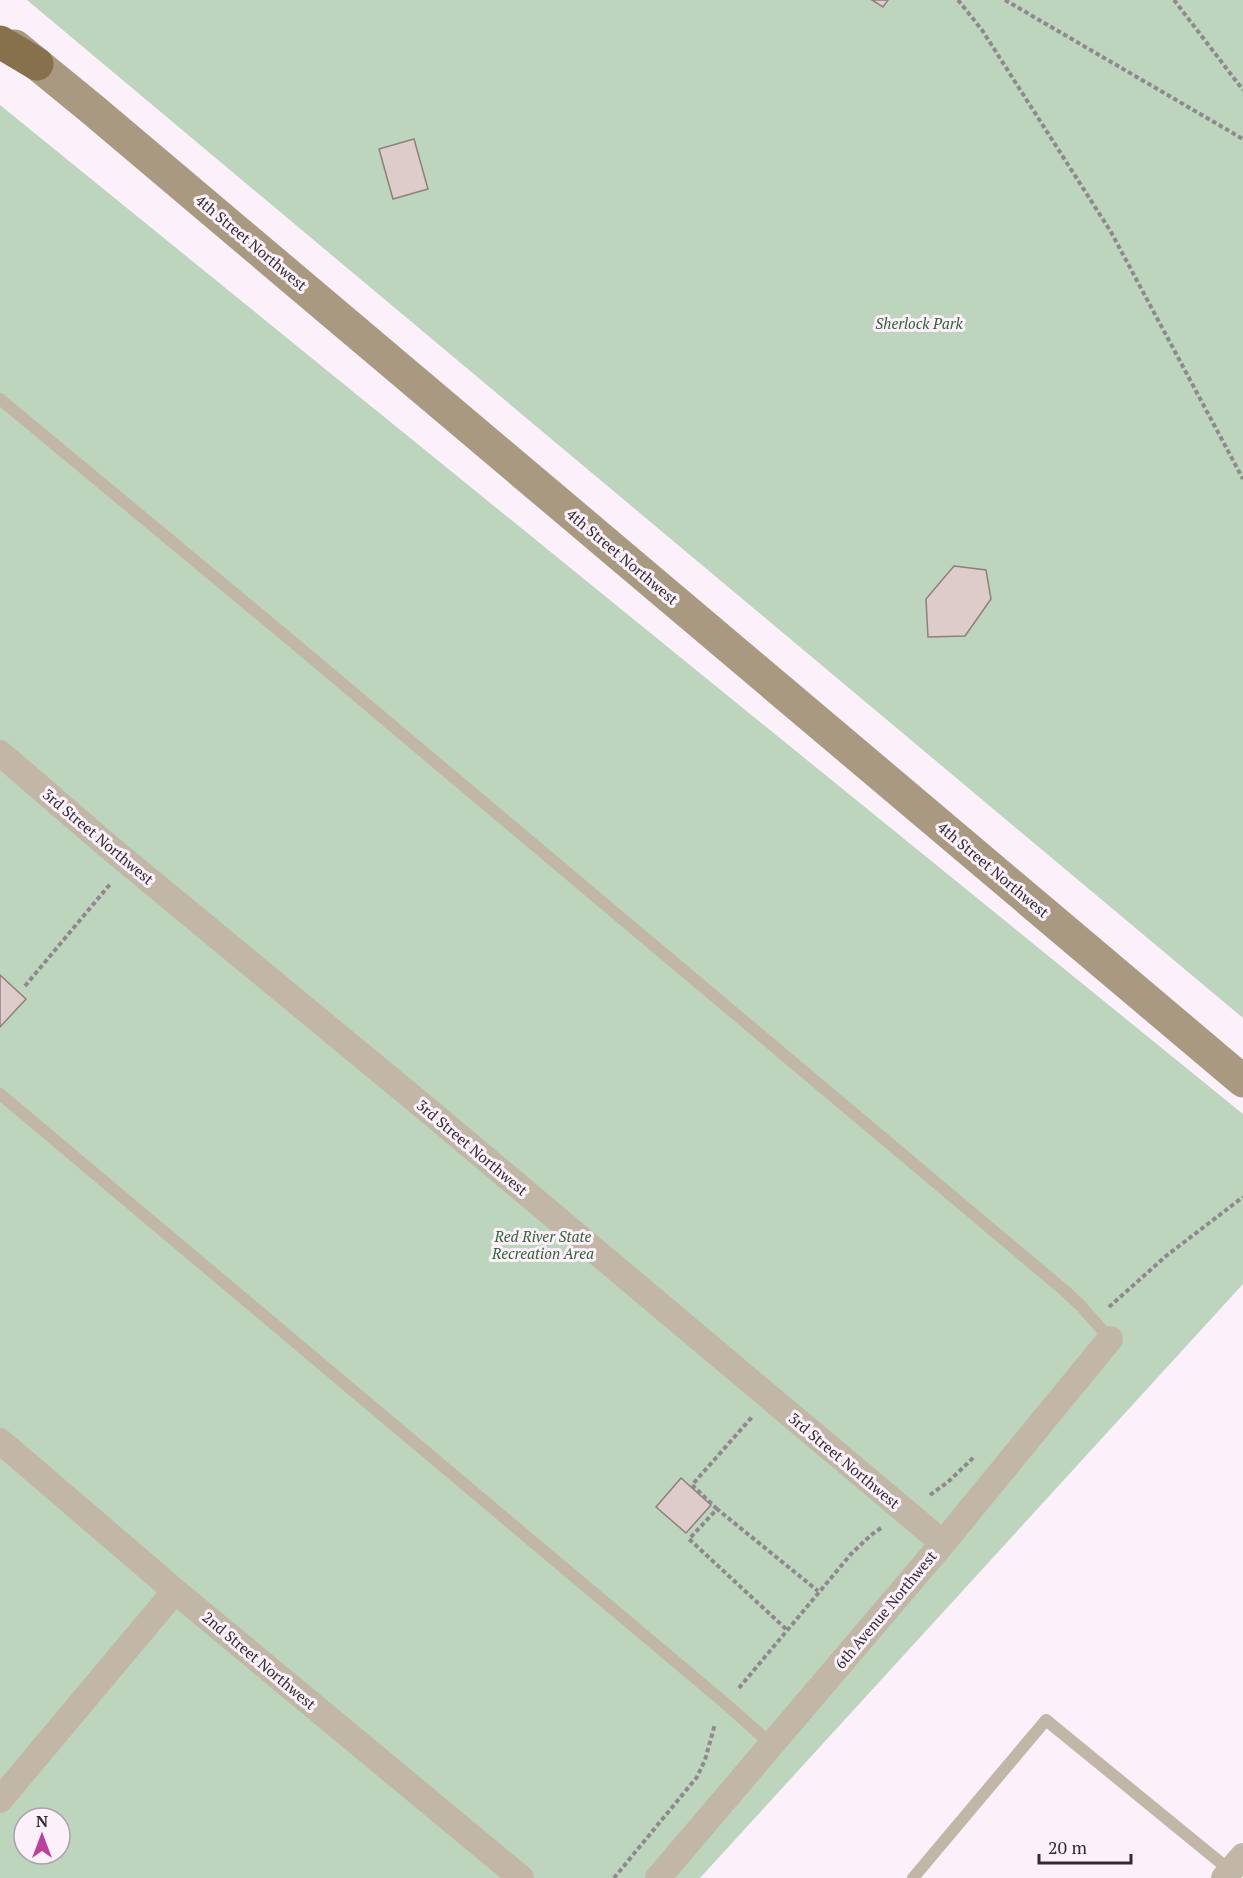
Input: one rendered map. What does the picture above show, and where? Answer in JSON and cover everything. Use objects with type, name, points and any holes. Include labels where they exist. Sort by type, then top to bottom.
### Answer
[{"type":"highway","points":[[0,42],[37,64]]},
{"type":"street","name":"4th Street Northwest","points":[[0,34],[1243,1081]]},
{"type":"street","name":"3rd Street Northwest","points":[[0,753],[128,863],[433,1114],[769,1399],[943,1543]]},
{"type":"street","name":"6th Avenue Northwest","points":[[658,1878],[943,1543],[1110,1339]]},
{"type":"street","name":"2nd Street Northwest","points":[[0,1442],[175,1591],[521,1878]]},
{"type":"street","points":[[2,1793],[175,1591]]},
{"type":"lane","points":[[0,399],[1065,1291],[1110,1339]]},
{"type":"lane","points":[[0,1094],[690,1673],[772,1745]]},
{"type":"lane","points":[[913,1878],[1046,1720],[1234,1871]]},
{"type":"path","points":[[958,0],[982,30],[1111,232],[1243,479]]},
{"type":"path","points":[[1005,0],[1243,139]]},
{"type":"path","points":[[1174,0],[1243,90]]},
{"type":"path","points":[[25,986],[128,863]]},
{"type":"path","points":[[769,1399],[692,1485],[717,1509],[818,1591]]},
{"type":"path","points":[[717,1509],[690,1539],[786,1629]]},
{"type":"green space","name":"Sherlock Park","points":[[27,0],[1243,0],[1243,1018]]},
{"type":"green space","name":"Red River State Recreation Area","points":[[0,105],[1243,1114],[1243,1284],[700,1878],[0,1878]]},
{"type":"building","points":[[872,0],[888,0],[883,7]]},
{"type":"building","points":[[414,139],[428,189],[393,199],[379,149]]},
{"type":"building","points":[[954,566],[986,570],[991,599],[965,636],[928,637],[926,599]]},
{"type":"building","points":[[0,975],[26,999],[0,1027]]},
{"type":"building","points":[[681,1478],[711,1505],[686,1533],[656,1507]]}]
